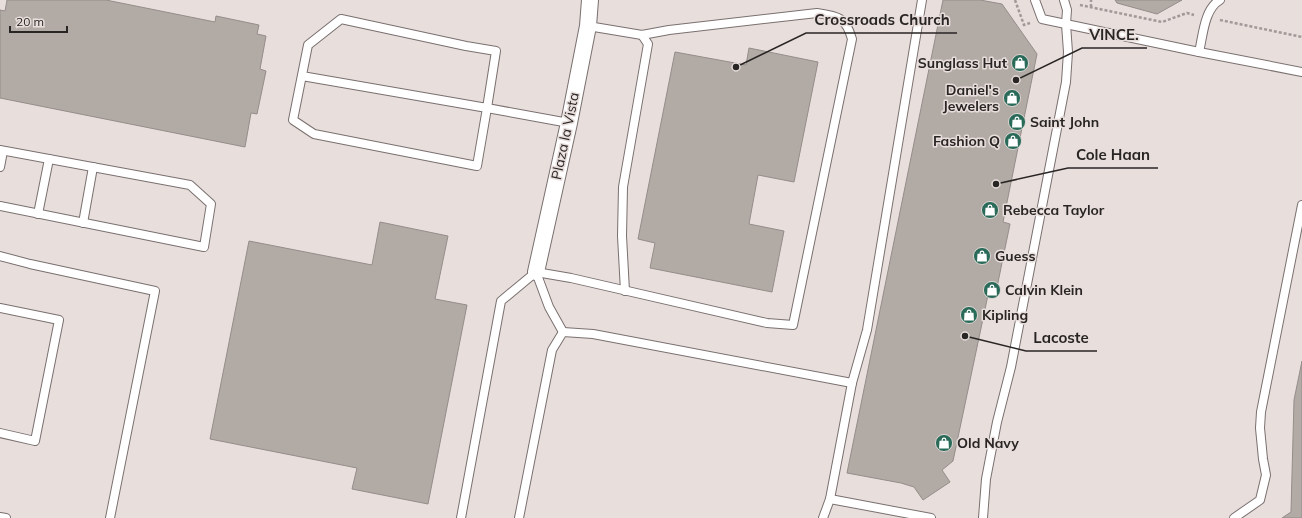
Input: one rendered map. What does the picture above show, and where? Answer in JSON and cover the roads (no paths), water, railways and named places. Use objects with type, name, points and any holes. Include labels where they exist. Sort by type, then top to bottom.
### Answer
[{"type":"street","name":"Plaza la Vista","points":[[536,272],[569,123],[588,26],[590,0]]},
{"type":"lane","points":[[823,518],[830,499],[852,383],[867,330],[922,0]]},
{"type":"lane","points":[[1035,0],[1042,18],[1199,52],[1302,72]]},
{"type":"lane","points":[[983,518],[986,479],[997,422],[1011,367],[1066,82],[1068,52],[1066,24],[1067,10],[1064,0]]},
{"type":"lane","points":[[1199,52],[1210,9],[1220,0]]},
{"type":"lane","points":[[461,518],[501,301],[536,272],[571,278],[766,323],[793,325],[852,40],[844,21],[831,15],[818,13],[642,34],[588,26]]},
{"type":"lane","points":[[341,19],[466,46],[496,50],[487,108],[477,166],[314,134],[293,120],[308,45],[341,19]]},
{"type":"lane","points":[[625,291],[622,236],[623,187],[648,44],[642,34]]},
{"type":"lane","points":[[302,76],[569,123]]},
{"type":"lane","points":[[0,167],[2,150],[190,185],[211,204],[204,247],[0,206]]},
{"type":"lane","points":[[38,214],[49,159]]},
{"type":"lane","points":[[83,223],[93,167]]},
{"type":"lane","points":[[1234,518],[1260,500],[1266,475],[1262,459],[1260,428],[1261,412],[1302,205]]},
{"type":"lane","points":[[0,256],[155,291],[110,518]]},
{"type":"lane","points":[[536,272],[549,307],[564,332]]},
{"type":"lane","points":[[0,308],[59,320],[35,441],[0,433]]},
{"type":"lane","points":[[564,332],[593,334],[852,383]]},
{"type":"lane","points":[[518,518],[552,350],[564,332]]},
{"type":"lane","points":[[830,499],[931,518]]},
{"type":"lane","points":[[0,517],[6,518]]},
{"type":"place","name":"Sunglass Hut","points":[[1020,63]]},
{"type":"place","name":"Crossroads Church","points":[[736,67]]},
{"type":"place","name":"VINCE.","points":[[1016,80]]},
{"type":"place","name":"Daniel's Jewelers","points":[[1012,98]]},
{"type":"place","name":"Saint John","points":[[1017,122]]},
{"type":"place","name":"Fashion Q","points":[[1013,141]]},
{"type":"place","name":"Cole Haan","points":[[996,184]]},
{"type":"place","name":"Rebecca Taylor","points":[[990,210]]},
{"type":"place","name":"Guess","points":[[982,256]]},
{"type":"place","name":"Calvin Klein","points":[[992,290]]},
{"type":"place","name":"Kipling","points":[[969,315]]},
{"type":"place","name":"Lacoste","points":[[965,336]]},
{"type":"place","name":"Old Navy","points":[[944,443]]}]
